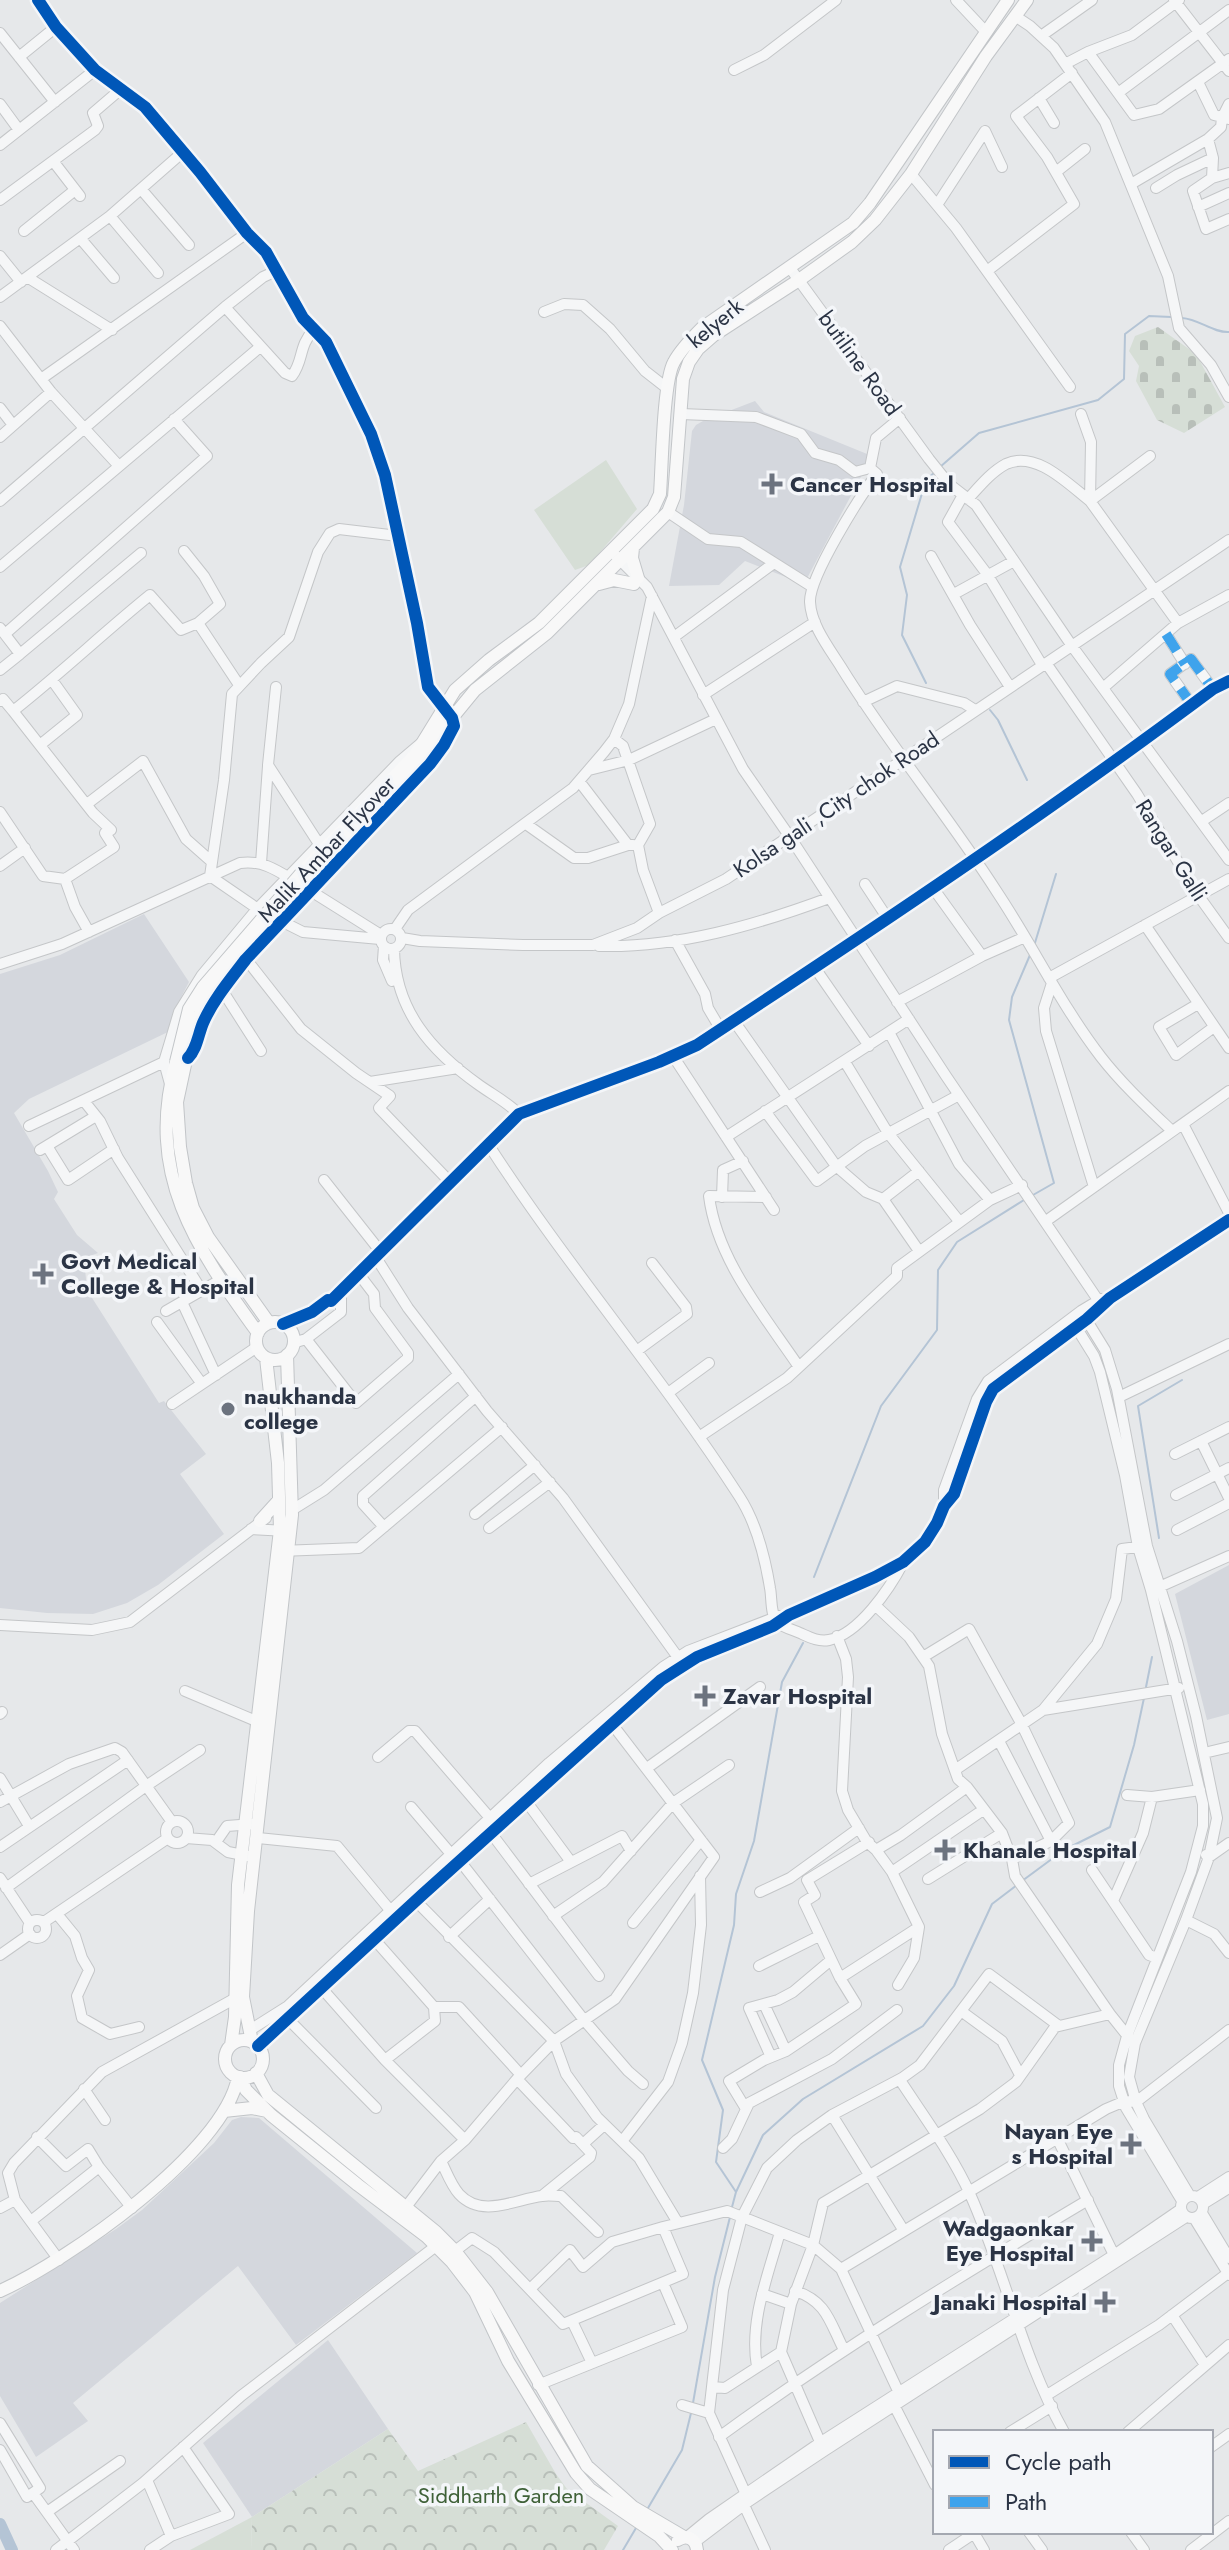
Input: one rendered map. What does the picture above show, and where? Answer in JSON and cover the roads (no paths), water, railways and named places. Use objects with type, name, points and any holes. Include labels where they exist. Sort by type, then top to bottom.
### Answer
[{"type":"main road","name":"kelyerk","points":[[422,743],[448,713],[455,690],[489,660],[532,637],[613,558],[653,509],[660,494],[672,364],[688,341],[702,328],[853,223],[870,203],[1008,0]]},
{"type":"main road","points":[[532,637],[595,586],[613,558],[633,548],[668,512],[674,497],[683,379],[698,349],[852,242],[875,220],[911,174],[956,102],[1027,0]]},
{"type":"main road","points":[[595,586],[614,580],[636,581],[633,548]]},
{"type":"main road","name":"Malik Ambar Flyover","points":[[258,1333],[220,1280],[189,1228],[167,1154],[170,1084],[198,1015],[219,981],[311,876],[418,765],[442,734],[448,713]]},
{"type":"main road","name":"Malik Ambar Flyover","points":[[179,1057],[189,1009],[203,987],[304,870],[415,755],[422,743]]},
{"type":"main road","points":[[179,1057],[177,1102],[180,1147],[193,1208],[208,1237],[269,1323]]},
{"type":"main road","points":[[266,1358],[277,1360],[287,1355],[299,1341],[283,1324],[269,1323],[258,1333],[257,1347],[266,1358],[279,1500],[288,1514]]},
{"type":"main road","points":[[287,1355],[288,1514],[256,1721],[242,1855],[235,2017],[231,2045],[225,2060],[246,2090],[267,2111],[452,2262],[475,2292],[508,2361],[576,2473],[590,2489],[662,2532],[693,2544]]},
{"type":"main road","points":[[279,1500],[258,1526],[282,1549]]},
{"type":"main road","points":[[256,2073],[262,2063],[243,1997],[248,1911],[272,1689],[282,1549]]},
{"type":"main road","points":[[231,2045],[253,2039]]},
{"type":"main road","points":[[236,2075],[256,2073]]},
{"type":"main road","points":[[256,2073],[268,2095],[455,2251],[492,2301],[587,2466],[631,2511]]},
{"type":"main road","points":[[1,2289],[59,2260],[132,2208],[203,2140],[220,2117],[236,2075]]},
{"type":"main road","points":[[220,2117],[252,2108],[267,2111]]},
{"type":"main road","points":[[662,2532],[673,2550]]},
{"type":"main road","points":[[673,2550],[677,2541],[693,2544]]},
{"type":"street","points":[[29,1126],[193,1052],[203,1022],[246,959],[430,764],[454,726],[428,687],[385,475],[371,434],[326,342],[303,318],[266,252],[247,233],[183,152],[145,107],[95,70],[56,27],[38,0]]},
{"type":"street","points":[[734,70],[764,55],[836,0]]},
{"type":"street","points":[[956,0],[986,32]]},
{"type":"street","points":[[1041,36],[1092,0]]},
{"type":"street","points":[[987,271],[1074,204],[1056,172],[1016,116],[1068,69],[1088,52],[1132,35],[1176,1],[1227,64],[1159,109],[1134,115],[1088,52]]},
{"type":"street","points":[[1118,93],[1229,10]]},
{"type":"street","points":[[1015,16],[1054,48],[1105,122],[1168,276],[1179,328],[1211,365],[1229,397]]},
{"type":"street","points":[[19,57],[56,27]]},
{"type":"street","points":[[0,33],[55,102]]},
{"type":"street","points":[[0,145],[95,70]]},
{"type":"street","points":[[1198,82],[1214,115],[1225,118]]},
{"type":"street","points":[[0,200],[97,128],[93,113],[121,89]]},
{"type":"street","points":[[1039,98],[1054,123]]},
{"type":"street","points":[[0,104],[19,130]]},
{"type":"street","points":[[1131,184],[1208,139],[1221,127],[1229,104]]},
{"type":"street","points":[[937,205],[985,131],[1002,167]]},
{"type":"street","points":[[1208,139],[1213,158],[1212,178]]},
{"type":"street","points":[[1056,172],[1085,149]]},
{"type":"street","points":[[0,297],[110,216],[183,152]]},
{"type":"street","points":[[1156,188],[1213,158]]},
{"type":"street","points":[[24,231],[78,193],[53,161]]},
{"type":"street","points":[[1229,173],[1212,178],[1193,191],[1206,229],[1229,219]]},
{"type":"street","points":[[911,174],[987,271],[1070,387]]},
{"type":"street","points":[[141,189],[189,245]]},
{"type":"street","points":[[1198,207],[1229,193]]},
{"type":"street","points":[[110,216],[158,273]]},
{"type":"street","points":[[41,379],[247,233]]},
{"type":"street","points":[[80,238],[114,278]]},
{"type":"street","points":[[0,256],[24,280],[112,330]]},
{"type":"street","name":"butiline Road","points":[[790,268],[929,459],[949,484],[976,505],[1072,646],[1229,860]]},
{"type":"street","points":[[0,501],[225,307],[267,273],[276,271]]},
{"type":"street","points":[[544,312],[564,304],[583,305],[610,329],[645,371],[668,389]]},
{"type":"street","points":[[225,307],[285,373],[292,376],[299,365],[301,346],[314,329]]},
{"type":"street","points":[[0,326],[51,392],[119,466]]},
{"type":"street","points":[[0,567],[260,347]]},
{"type":"street","points":[[0,437],[51,392]]},
{"type":"street","points":[[0,408],[13,425]]},
{"type":"street","points":[[681,414],[756,417],[801,434],[815,453],[839,460],[855,472],[870,468]]},
{"type":"street","points":[[1081,414],[1091,442],[1090,501]]},
{"type":"street","points":[[870,468],[876,438],[900,418]]},
{"type":"street","points":[[20,654],[2,632],[207,456],[174,419]]},
{"type":"street","points":[[1090,501],[1150,456]]},
{"type":"street","points":[[966,497],[1007,464],[1022,460],[1046,468],[1090,501],[1178,623]]},
{"type":"street","points":[[870,468],[877,474],[854,505],[811,586],[810,604],[815,622],[863,702],[976,859],[1102,1059],[1172,1131]]},
{"type":"street","name":"Rangar Galli","points":[[966,497],[948,522],[1137,794],[1198,895],[1229,938]]},
{"type":"street","points":[[668,512],[708,539],[741,542],[811,586]]},
{"type":"street","points":[[210,876],[232,694],[289,637],[318,552],[330,533],[339,529],[398,536]]},
{"type":"street","name":"Kolsa gali ,City chok Road","points":[[398,934],[523,945],[593,945],[637,928],[659,913],[726,879],[1229,540]]},
{"type":"street","points":[[13,711],[150,595],[181,630],[198,623],[220,604],[204,576],[184,551]]},
{"type":"street","points":[[0,670],[141,553]]},
{"type":"street","points":[[931,556],[1010,687]]},
{"type":"street","points":[[613,558],[636,581],[647,587],[743,769],[959,1095],[1104,1299]]},
{"type":"street","points":[[954,594],[1014,561]]},
{"type":"street","points":[[674,637],[774,563]]},
{"type":"street","points":[[1103,688],[1178,623],[1229,595]]},
{"type":"street","points":[[0,964],[62,944],[210,876],[252,861],[271,866],[385,942],[398,947],[398,934],[408,910],[526,824],[579,781],[614,739],[629,704],[652,596]]},
{"type":"street","points":[[703,695],[815,622]]},
{"type":"street","points":[[198,623],[239,685]]},
{"type":"street","points":[[1166,634],[1185,664]]},
{"type":"street","points":[[1192,705],[1170,674],[1191,659],[1213,689]]},
{"type":"street","points":[[40,745],[77,715],[52,680]]},
{"type":"street","points":[[283,1324],[331,1301],[519,1114],[697,1045],[976,859],[1213,689],[1228,682]]},
{"type":"street","points":[[863,702],[897,686],[964,703],[975,710]]},
{"type":"street","points":[[261,863],[276,687]]},
{"type":"street","points":[[0,701],[3,699],[111,830],[105,833],[114,847],[65,879],[43,876],[0,812]]},
{"type":"street","points":[[589,770],[629,760],[716,719]]},
{"type":"street","points":[[526,824],[574,858],[588,858],[633,845],[650,824],[629,760],[623,746],[614,739]]},
{"type":"street","points":[[179,1057],[179,1012],[202,975],[287,876],[400,761],[422,743]]},
{"type":"street","points":[[87,804],[143,761],[186,839],[212,862]]},
{"type":"street","points":[[268,765],[319,844]]},
{"type":"street","points":[[579,781],[633,845],[659,913]]},
{"type":"street","points":[[1202,821],[1229,803]]},
{"type":"street","points":[[0,834],[10,826]]},
{"type":"street","points":[[0,866],[25,848]]},
{"type":"street","points":[[210,876],[257,909],[303,932],[385,942]]},
{"type":"street","points":[[65,879],[75,907],[89,932]]},
{"type":"street","points":[[1049,977],[1229,879]]},
{"type":"street","points":[[865,884],[888,919]]},
{"type":"street","points":[[933,888],[982,956]]},
{"type":"street","points":[[593,945],[624,946],[698,937],[781,916],[829,898]]},
{"type":"street","points":[[1145,925],[1229,1048]]},
{"type":"street","points":[[398,934],[387,929],[383,960],[413,1021],[427,1041],[519,1114]]},
{"type":"street","points":[[897,1002],[982,956],[1025,937]]},
{"type":"street","points":[[675,940],[721,1030]]},
{"type":"street","points":[[246,959],[301,1029],[390,1096],[379,1108],[450,1182]]},
{"type":"street","points":[[815,968],[869,1046]]},
{"type":"street","points":[[1049,977],[1044,1008],[1046,1031],[1094,1187]]},
{"type":"street","points":[[222,990],[261,1051]]},
{"type":"street","points":[[1198,1004],[1159,1027],[1176,1055],[1214,1027]]},
{"type":"street","points":[[726,1137],[909,1019]]},
{"type":"street","points":[[734,1021],[836,1166],[866,1192],[883,1199],[919,1251]]},
{"type":"street","points":[[889,1032],[959,1164],[990,1200]]},
{"type":"street","points":[[673,1056],[774,1210]]},
{"type":"street","points":[[845,1062],[888,1133],[959,1221]]},
{"type":"street","points":[[370,1082],[458,1068]]},
{"type":"street","points":[[1046,1221],[1229,1091]]},
{"type":"street","points":[[765,1111],[817,1181],[865,1146],[959,1095]]},
{"type":"street","points":[[84,1101],[202,1291]]},
{"type":"street","points":[[96,1116],[44,1148],[68,1180],[114,1149]]},
{"type":"street","points":[[1183,1124],[1229,1213]]},
{"type":"street","points":[[488,1144],[522,1198],[638,1350],[741,1500],[760,1544],[776,1620]]},
{"type":"street","points":[[722,1197],[723,1170],[743,1161]]},
{"type":"street","points":[[883,1199],[919,1171]]},
{"type":"street","points":[[324,1180],[378,1254],[408,1308],[476,1396],[550,1482],[632,1590],[681,1662]]},
{"type":"street","points":[[699,1437],[787,1378],[897,1276],[897,1268],[919,1251],[990,1200],[1024,1188]]},
{"type":"street","points":[[766,1197],[709,1196],[718,1235],[754,1300],[799,1367]]},
{"type":"street","points":[[253,2039],[288,2006],[374,1939],[412,1897],[456,1857],[490,1818],[549,1763],[663,1667],[697,1657],[903,1562],[925,1542],[954,1494],[993,1389],[1104,1299],[1229,1220]]},
{"type":"street","points":[[638,1350],[687,1314],[686,1307],[652,1263]]},
{"type":"street","points":[[341,1289],[341,1312],[299,1341],[356,1403],[408,1358],[408,1353],[374,1307],[373,1292],[358,1273]]},
{"type":"street","points":[[166,1311],[220,1280]]},
{"type":"street","points":[[182,1302],[216,1375]]},
{"type":"street","points":[[1084,1315],[1105,1350],[1119,1397],[1142,1547]]},
{"type":"street","points":[[157,1322],[202,1384]]},
{"type":"street","points":[[1074,1323],[1100,1372],[1142,1547],[1188,1686],[1217,1818],[1209,1857],[1186,1920],[1131,2039]]},
{"type":"street","points":[[1119,1397],[1229,1344]]},
{"type":"street","points":[[172,1404],[257,1347]]},
{"type":"street","points":[[668,1393],[709,1363]]},
{"type":"street","points":[[0,1625],[92,1630],[130,1622],[258,1526],[288,1514],[324,1490],[459,1374]]},
{"type":"street","points":[[384,1527],[363,1504],[363,1496],[476,1396]]},
{"type":"street","points":[[282,1549],[359,1548],[502,1427]]},
{"type":"street","points":[[1175,1454],[1229,1427]]},
{"type":"street","points":[[1177,1530],[1229,1500],[1201,1441]]},
{"type":"street","points":[[475,1514],[535,1465]]},
{"type":"street","points":[[1176,1495],[1229,1468]]},
{"type":"street","points":[[489,1528],[550,1482]]},
{"type":"street","points":[[258,1526],[285,1530]]},
{"type":"street","points":[[955,1770],[1043,1710],[1097,1644],[1116,1599],[1122,1549],[1142,1547]]},
{"type":"street","points":[[1156,1588],[1229,1556]]},
{"type":"street","points":[[776,1620],[814,1639],[828,1640],[837,1636],[876,1606],[903,1562]]},
{"type":"street","points":[[1156,1588],[1203,1804],[1203,1826],[1131,2039],[1130,2102],[1126,2108],[1229,2258]]},
{"type":"street","points":[[876,1606],[909,1637],[929,1666],[942,1734],[958,1779],[1002,1833],[1015,1876],[1110,2014],[1131,2039]]},
{"type":"street","points":[[923,1657],[969,1629],[1021,1723],[1069,1823],[1051,1841],[1012,1859]]},
{"type":"street","points":[[837,1636],[846,1659],[848,1677],[842,1791],[848,1810],[892,1872],[919,1927],[914,1958],[898,1985]]},
{"type":"street","points":[[456,1857],[491,1833],[681,1662]]},
{"type":"street","points":[[1043,1710],[1188,1686]]},
{"type":"street","points":[[647,1768],[760,1687]]},
{"type":"street","points":[[185,1691],[256,1721]]},
{"type":"street","points":[[406,2207],[441,2161],[465,2140],[554,2041],[615,1999],[714,1857],[612,1724]]},
{"type":"street","points":[[378,1757],[409,1731],[415,1731],[490,1818]]},
{"type":"street","points":[[999,1741],[1051,1841]]},
{"type":"street","points":[[1204,1753],[1229,1747]]},
{"type":"street","points":[[0,1802],[69,1764],[110,1749],[119,1749],[172,1822]]},
{"type":"street","points":[[44,1922],[46,1931],[43,1936],[35,1938],[3,1883],[200,1750]]},
{"type":"street","points":[[0,1847],[128,1760]]},
{"type":"street","points":[[553,1916],[603,1882],[673,1803],[729,1765]]},
{"type":"street","points":[[0,1778],[29,1826]]},
{"type":"street","points":[[746,2109],[729,2081],[786,2051],[856,2004],[840,1978],[804,1902],[815,1895],[807,1880],[872,1846],[967,1787]]},
{"type":"street","points":[[1127,1795],[1152,1797],[1200,1790]]},
{"type":"street","points":[[1113,1901],[1143,1833],[1152,1797]]},
{"type":"street","points":[[526,1801],[571,1862]]},
{"type":"street","points":[[411,1807],[456,1857],[584,2020],[643,2084]]},
{"type":"street","points":[[892,1872],[983,1810]]},
{"type":"street","points":[[168,1838],[167,1828],[172,1822],[179,1821],[186,1825],[186,1838]]},
{"type":"street","points":[[216,1842],[227,1826],[245,1824],[258,1831],[337,1846],[390,1910]]},
{"type":"street","points":[[760,1892],[790,1878],[859,1828]]},
{"type":"street","points":[[491,1833],[599,1976]]},
{"type":"street","points":[[928,1879],[1002,1833]]},
{"type":"street","points":[[529,1884],[622,1836],[631,1851]]},
{"type":"street","points":[[168,1838],[177,1843],[186,1838],[216,1842],[228,1852],[256,1857]]},
{"type":"street","points":[[44,1922],[168,1838]]},
{"type":"street","points":[[633,1923],[701,1840]]},
{"type":"street","points":[[1209,1857],[1229,1843]]},
{"type":"street","points":[[1197,1851],[1209,1857]]},
{"type":"street","points":[[1092,1870],[1149,1955],[1157,1958]]},
{"type":"street","points":[[623,2140],[668,2082],[682,2043],[693,1993],[701,1925],[700,1876]]},
{"type":"street","points":[[253,2039],[287,2018],[390,1910],[412,1897]]},
{"type":"street","points":[[412,1897],[554,2041],[566,2074],[604,2125],[639,2158],[678,2223]]},
{"type":"street","points":[[449,1937],[490,1899]]},
{"type":"street","points":[[57,1914],[75,1936],[89,1970],[77,1996],[82,2018],[110,2034],[139,2027]]},
{"type":"street","points":[[0,1955],[36,1919],[44,1922]]},
{"type":"street","points":[[1186,1920],[1214,1934],[1229,1953]]},
{"type":"street","points":[[840,1978],[919,1927]]},
{"type":"street","points":[[759,1966],[819,1936]]},
{"type":"street","points":[[374,1939],[434,2007],[435,2021],[385,2060]]},
{"type":"street","points":[[771,2057],[749,2008],[793,1992],[831,1960]]},
{"type":"street","points":[[765,2550],[709,2413],[723,2290],[742,2217],[767,2168],[797,2140],[832,2115],[900,2080],[920,2065],[989,1974],[1059,2026]]},
{"type":"street","points":[[318,1984],[385,2060],[465,2140]]},
{"type":"street","points":[[59,2260],[31,2221],[5,2202],[8,2173],[37,2137],[102,2072],[234,1999]]},
{"type":"street","points":[[764,2004],[786,2051]]},
{"type":"street","points":[[434,2007],[459,2007],[573,2138],[576,2137],[591,2153],[542,2196]]},
{"type":"street","points":[[723,2148],[732,2139],[749,2103],[832,2059],[897,2010]]},
{"type":"street","points":[[961,2011],[1002,2041],[1020,2075]]},
{"type":"street","points":[[822,2446],[781,2352],[791,2304],[813,2245],[823,2203],[980,2109],[1016,2082],[1055,2027],[1110,2014]]},
{"type":"street","points":[[287,2018],[376,2108]]},
{"type":"street","points":[[841,2269],[1106,2109],[1130,2102],[1229,2030]]},
{"type":"street","points":[[900,2080],[969,2192],[995,2256],[1016,2322],[1063,2430]]},
{"type":"street","points":[[84,2089],[105,2120]]},
{"type":"street","points":[[832,2115],[904,2231]]},
{"type":"street","points":[[583,2144],[604,2125]]},
{"type":"street","points":[[37,2137],[66,2166],[88,2149],[132,2208]]},
{"type":"street","points":[[1057,2138],[1114,2255]]},
{"type":"street","points":[[441,2161],[459,2195],[472,2202],[489,2207],[542,2196],[561,2196],[598,2232]]},
{"type":"street","points":[[31,2221],[99,2167]]},
{"type":"street","points":[[693,2544],[709,2519],[746,2501],[899,2393],[1016,2322],[1192,2207],[1229,2177]]},
{"type":"street","points":[[822,2446],[895,2407],[1114,2255],[1229,2188]]},
{"type":"street","points":[[719,2437],[872,2332],[1088,2200]]},
{"type":"street","points":[[1012,2430],[1228,2274],[1192,2207]]},
{"type":"street","points":[[530,2289],[570,2250],[583,2267],[612,2242],[727,2211],[813,2245],[841,2269],[899,2393]]},
{"type":"street","points":[[455,2251],[472,2238],[494,2252],[563,2324],[683,2274],[663,2227]]},
{"type":"street","points":[[757,2367],[753,2345],[762,2294],[780,2232]]},
{"type":"street","points":[[56,2550],[71,2546],[241,2396],[436,2246]]},
{"type":"street","points":[[538,2385],[682,2327],[663,2283]]},
{"type":"street","points":[[795,2291],[810,2296],[820,2304],[844,2350]]},
{"type":"street","points":[[762,2294],[791,2304]]},
{"type":"street","points":[[1172,2315],[1205,2365]]},
{"type":"street","points":[[572,2321],[592,2363]]},
{"type":"street","points":[[1130,2430],[1229,2345]]},
{"type":"street","points":[[712,2387],[725,2388],[781,2352]]},
{"type":"street","points":[[682,2405],[709,2413]]},
{"type":"street","points":[[895,2407],[933,2481]]},
{"type":"street","points":[[0,2423],[40,2488],[27,2497],[0,2450]]},
{"type":"street","points":[[150,2550],[171,2536],[229,2514],[183,2447]]},
{"type":"street","points":[[47,2512],[120,2461]]},
{"type":"street","points":[[147,2480],[171,2536]]},
{"type":"street","points":[[33,2493],[71,2546]]},
{"type":"street","points":[[1213,2533],[1229,2521]]},
{"type":"street","points":[[949,2550],[971,2534],[984,2550]]},
{"type":"street","points":[[1191,2550],[1212,2534]]},
{"type":"waterway","points":[[940,467],[979,433],[1098,400],[1124,379],[1125,334],[1149,316],[1171,317]]},
{"type":"waterway","points":[[1182,318],[1229,332]]},
{"type":"waterway","points":[[926,683],[902,635],[907,595],[900,567],[926,480],[935,472]]},
{"type":"waterway","points":[[990,710],[1027,780]]},
{"type":"waterway","points":[[1034,946],[1056,874]]},
{"type":"waterway","points":[[1030,955],[1012,997],[1009,1020],[1054,1183],[1033,1195]]},
{"type":"waterway","points":[[814,1577],[881,1406],[937,1330],[938,1270],[957,1242],[1024,1200]]},
{"type":"waterway","points":[[1159,1538],[1138,1406],[1182,1380]]},
{"type":"waterway","points":[[732,2207],[736,2192],[716,2162],[723,2110],[702,2060],[734,1925],[736,1894],[754,1841],[782,1682],[803,1643]]},
{"type":"waterway","points":[[1146,1687],[1152,1657]]},
{"type":"waterway","points":[[1022,1881],[1064,1850],[1110,1827],[1144,1698]]},
{"type":"waterway","points":[[736,2192],[763,2135],[803,2099],[923,2026],[954,1986],[992,1904],[1017,1885]]},
{"type":"waterway","points":[[693,2403],[715,2277],[730,2217]]},
{"type":"waterway","points":[[648,2508],[682,2450],[691,2413]]},
{"type":"waterway","points":[[0,2524],[12,2550]]},
{"type":"waterway","points":[[623,2550],[636,2528]]},
{"type":"place","name":"Cancer Hospital","points":[[772,484]]},
{"type":"place","name":"Govt Medical College & Hospital","points":[[43,1274]]},
{"type":"place","name":"naukhanda college","points":[[228,1409]]},
{"type":"place","name":"Zavar Hospital","points":[[705,1696]]},
{"type":"place","name":"Khanale Hospital","points":[[945,1850]]},
{"type":"place","name":"Nayan Eye s Hospital","points":[[1131,2144]]},
{"type":"place","name":"Wadgaonkar Eye Hospital","points":[[1092,2241]]},
{"type":"place","name":"Janaki Hospital","points":[[1105,2302]]},
{"type":"park label","name":"Siddharth Garden","points":[[501,2495]]}]
